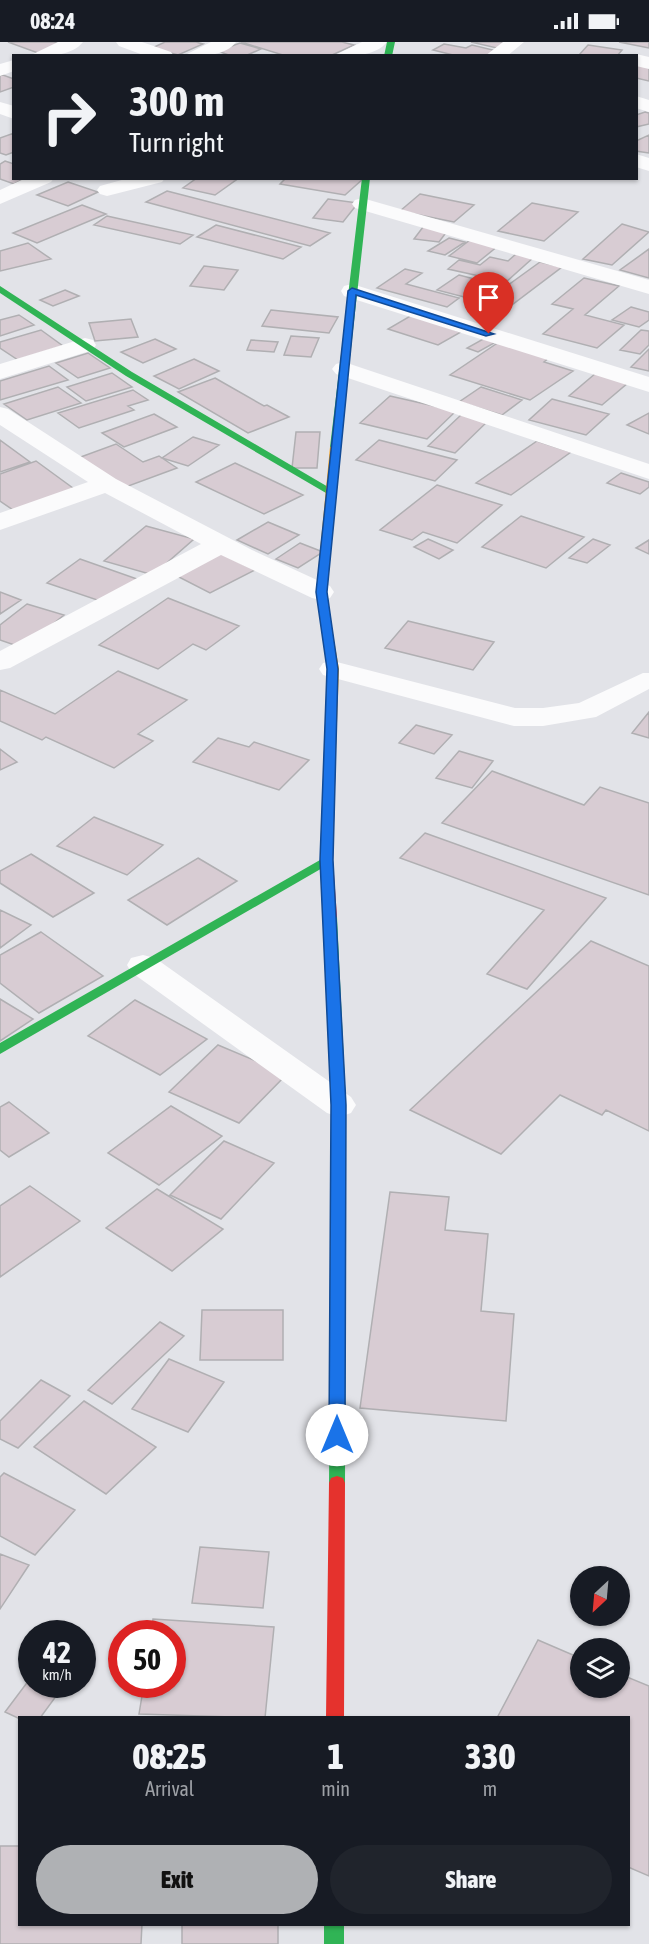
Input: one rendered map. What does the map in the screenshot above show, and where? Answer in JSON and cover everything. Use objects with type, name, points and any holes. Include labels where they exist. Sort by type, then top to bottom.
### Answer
[{"type":"main road","points":[[335,1716],[339,1105],[327,860],[333,669],[321,592],[330,491],[366,180]]},
{"type":"main road","points":[[0,289],[129,374],[330,491]]},
{"type":"main road","points":[[0,1049],[327,860]]},
{"type":"main road","points":[[334,1926],[334,1944]]},
{"type":"street","points":[[43,54],[74,42]]},
{"type":"street","points":[[125,42],[159,54]]},
{"type":"street","points":[[197,54],[227,42]]},
{"type":"street","points":[[347,54],[378,42]]},
{"type":"street","points":[[497,54],[515,42]]},
{"type":"street","points":[[0,198],[40,180]]},
{"type":"street","points":[[107,190],[147,180]]},
{"type":"street","points":[[362,204],[649,287]]},
{"type":"street","points":[[352,291],[649,385]]},
{"type":"street","points":[[0,372],[85,345]]},
{"type":"street","points":[[344,369],[649,472]]},
{"type":"street","points":[[0,414],[107,484],[221,544],[321,592]]},
{"type":"street","points":[[0,522],[107,484]]},
{"type":"street","points":[[0,662],[221,544]]},
{"type":"street","points":[[333,669],[514,717],[543,717],[586,711],[643,681],[649,681]]},
{"type":"street","points":[[142,965],[339,1105]]},
{"type":"building","points":[[8,42],[54,42],[61,44],[38,53]]},
{"type":"building","points":[[165,42],[203,44],[180,54],[152,48]]},
{"type":"building","points":[[241,42],[342,42],[354,45],[334,54],[280,54]]},
{"type":"building","points":[[471,42],[504,42],[501,49]]},
{"type":"building","points":[[619,42],[649,42],[649,48]]},
{"type":"building","points":[[240,43],[261,49],[250,54],[226,54],[218,51]]},
{"type":"building","points":[[444,44],[466,48],[472,45],[497,51],[492,54],[449,54],[433,50]]},
{"type":"building","points":[[588,45],[622,50],[619,54],[580,54]]},
{"type":"building","points":[[638,63],[649,65],[649,81],[638,78]]},
{"type":"building","points":[[0,74],[12,78],[12,88],[0,92]]},
{"type":"building","points":[[649,113],[649,124],[638,127],[638,114]]},
{"type":"building","points":[[12,134],[12,153],[6,155],[0,153],[0,138]]},
{"type":"building","points":[[649,135],[649,153],[638,151],[638,140]]},
{"type":"building","points":[[5,161],[12,163],[12,180],[22,180],[14,184],[0,179],[0,164]]},
{"type":"building","points":[[194,180],[236,180],[215,195],[183,188]]},
{"type":"building","points":[[284,180],[362,180],[345,195],[280,184]]},
{"type":"building","points":[[68,182],[98,192],[68,206],[37,195]]},
{"type":"building","points":[[167,191],[330,233],[310,246],[146,202]]},
{"type":"building","points":[[420,194],[474,205],[454,222],[400,211]]},
{"type":"building","points":[[328,199],[358,203],[343,222],[313,218]]},
{"type":"building","points":[[532,203],[578,212],[544,241],[498,231]]},
{"type":"building","points":[[82,205],[106,214],[37,243],[13,233]]},
{"type":"building","points":[[107,216],[193,235],[180,244],[94,225]]},
{"type":"building","points":[[622,224],[649,232],[612,265],[583,259]]},
{"type":"building","points":[[216,225],[301,247],[283,259],[197,237]]},
{"type":"building","points":[[423,227],[448,230],[439,242],[414,239]]},
{"type":"building","points":[[449,238],[465,242],[445,255],[428,251]]},
{"type":"building","points":[[470,240],[498,246],[477,263],[449,256]]},
{"type":"building","points":[[28,243],[51,259],[0,271],[0,251]]},
{"type":"building","points":[[649,249],[649,278],[620,270]]},
{"type":"building","points":[[516,254],[534,257],[506,282],[448,269],[459,260],[480,265],[490,257],[508,261]]},
{"type":"building","points":[[540,262],[562,267],[508,308],[469,297],[488,283],[504,288]]},
{"type":"building","points":[[204,266],[238,270],[224,290],[190,286]]},
{"type":"building","points":[[405,269],[422,273],[406,284],[459,298],[447,307],[377,288]]},
{"type":"building","points":[[459,275],[486,282],[464,297],[437,290]]},
{"type":"building","points":[[584,278],[619,286],[585,315],[624,325],[597,348],[543,334],[573,309],[552,304]]},
{"type":"building","points":[[65,290],[79,296],[53,306],[40,300]]},
{"type":"building","points":[[631,307],[649,312],[649,320],[639,327],[612,320]]},
{"type":"building","points":[[271,310],[338,317],[329,333],[262,326]]},
{"type":"building","points":[[19,315],[34,325],[0,336],[0,320]]},
{"type":"building","points":[[412,315],[461,332],[438,345],[388,329]]},
{"type":"building","points":[[131,319],[138,337],[95,341],[89,323]]},
{"type":"building","points":[[41,330],[63,346],[18,360],[0,348],[0,342]]},
{"type":"building","points":[[641,330],[649,331],[649,345],[640,354],[620,350]]},
{"type":"building","points":[[291,336],[319,338],[311,357],[284,355]]},
{"type":"building","points":[[485,338],[496,342],[478,352],[467,348]]},
{"type":"building","points":[[155,339],[176,349],[143,363],[121,352]]},
{"type":"building","points":[[251,340],[278,342],[274,352],[247,350]]},
{"type":"building","points":[[499,342],[550,357],[544,362],[573,371],[530,400],[450,375]]},
{"type":"building","points":[[649,349],[649,371],[631,367]]},
{"type":"building","points":[[88,353],[110,368],[78,378],[56,363]]},
{"type":"building","points":[[194,359],[219,371],[179,389],[154,376]]},
{"type":"building","points":[[49,366],[68,380],[0,400],[0,381]]},
{"type":"building","points":[[112,373],[132,387],[86,401],[67,387]]},
{"type":"building","points":[[596,373],[629,382],[602,405],[569,396]]},
{"type":"building","points":[[215,378],[264,406],[267,405],[289,417],[248,433],[178,392]]},
{"type":"building","points":[[58,387],[81,403],[27,420],[4,404]]},
{"type":"building","points":[[481,387],[522,400],[502,415],[459,402]]},
{"type":"building","points":[[133,390],[148,400],[128,406],[134,410],[79,428],[58,413]]},
{"type":"building","points":[[390,396],[456,411],[427,439],[360,423]]},
{"type":"building","points":[[552,399],[609,414],[586,435],[529,420]]},
{"type":"building","points":[[649,413],[649,434],[627,425]]},
{"type":"building","points":[[154,414],[177,427],[124,447],[102,433]]},
{"type":"building","points":[[462,414],[488,421],[455,453],[428,446]]},
{"type":"building","points":[[296,432],[320,432],[317,468],[292,468]]},
{"type":"building","points":[[193,437],[219,445],[188,466],[162,458]]},
{"type":"building","points":[[0,440],[30,462],[0,472]]},
{"type":"building","points":[[379,440],[457,460],[435,481],[356,460]]},
{"type":"building","points":[[537,441],[571,452],[511,495],[476,483]]},
{"type":"building","points":[[116,444],[143,462],[159,456],[177,468],[123,488],[78,458]]},
{"type":"building","points":[[36,461],[77,491],[16,512],[0,501],[0,474]]},
{"type":"building","points":[[235,463],[303,495],[264,514],[196,482]]},
{"type":"building","points":[[621,473],[649,482],[649,487],[640,494],[607,483]]},
{"type":"building","points":[[437,485],[502,505],[457,543],[423,532],[412,540],[380,530]]},
{"type":"building","points":[[521,516],[584,537],[546,568],[482,547]]},
{"type":"building","points":[[268,522],[299,535],[268,554],[237,540]]},
{"type":"building","points":[[146,526],[194,539],[153,575],[104,561]]},
{"type":"building","points":[[428,539],[453,550],[439,559],[414,547]]},
{"type":"building","points":[[593,539],[610,545],[587,563],[569,558]]},
{"type":"building","points":[[649,540],[649,554],[636,548]]},
{"type":"building","points":[[300,543],[323,552],[298,568],[276,559]]},
{"type":"building","points":[[221,553],[255,570],[210,593],[175,575]]},
{"type":"building","points":[[80,559],[137,579],[106,603],[47,583]]},
{"type":"building","points":[[0,592],[21,600],[0,614]]},
{"type":"building","points":[[168,598],[239,626],[206,650],[193,644],[158,669],[99,645]]},
{"type":"building","points":[[27,604],[64,615],[23,648],[0,640],[0,625]]},
{"type":"building","points":[[408,621],[494,642],[473,670],[385,648]]},
{"type":"building","points":[[118,671],[187,700],[138,734],[153,741],[114,768],[46,737],[42,740],[0,721],[0,690],[55,714]]},
{"type":"building","points":[[649,712],[649,738],[632,733]]},
{"type":"building","points":[[416,725],[452,735],[434,754],[399,743]]},
{"type":"building","points":[[218,738],[249,747],[254,742],[309,760],[279,790],[193,762]]},
{"type":"building","points":[[0,749],[17,762],[0,770]]},
{"type":"building","points":[[459,751],[493,761],[472,788],[436,778]]},
{"type":"building","points":[[492,771],[584,805],[600,787],[649,803],[649,895],[442,823]]},
{"type":"building","points":[[94,817],[163,845],[127,875],[57,846]]},
{"type":"building","points":[[425,833],[606,898],[527,989],[487,974],[544,910],[400,858]]},
{"type":"building","points":[[31,854],[94,893],[53,917],[0,883],[0,871]]},
{"type":"building","points":[[198,858],[237,881],[167,925],[128,900]]},
{"type":"building","points":[[0,910],[31,925],[0,948]]},
{"type":"building","points":[[41,932],[103,976],[39,1013],[0,983],[0,955]]},
{"type":"building","points":[[591,941],[649,966],[649,1131],[606,1110],[602,1115],[560,1095],[501,1154],[410,1110]]},
{"type":"building","points":[[0,999],[33,1019],[0,1041]]},
{"type":"building","points":[[135,1000],[207,1039],[160,1075],[88,1036]]},
{"type":"building","points":[[218,1045],[287,1074],[239,1123],[169,1092]]},
{"type":"building","points":[[9,1102],[49,1133],[9,1157],[0,1150],[0,1107]]},
{"type":"building","points":[[171,1106],[222,1136],[159,1185],[108,1153]]},
{"type":"building","points":[[224,1141],[274,1163],[221,1219],[170,1195]]},
{"type":"building","points":[[30,1186],[80,1221],[0,1277],[0,1206]]},
{"type":"building","points":[[157,1189],[223,1229],[172,1271],[106,1228]]},
{"type":"building","points":[[390,1192],[449,1197],[445,1230],[488,1234],[481,1311],[514,1314],[506,1421],[360,1408]]},
{"type":"building","points":[[202,1310],[283,1310],[283,1360],[200,1360]]},
{"type":"building","points":[[160,1322],[184,1336],[112,1404],[88,1390]]},
{"type":"building","points":[[169,1359],[224,1382],[188,1432],[132,1409]]},
{"type":"building","points":[[41,1380],[70,1396],[18,1448],[0,1439],[0,1421]]},
{"type":"building","points":[[84,1401],[156,1447],[106,1494],[34,1447]]},
{"type":"building","points":[[4,1473],[75,1510],[35,1555],[0,1536],[0,1477]]},
{"type":"building","points":[[200,1547],[269,1552],[263,1608],[192,1603]]},
{"type":"building","points":[[0,1554],[29,1565],[0,1609]]},
{"type":"building","points":[[186,1621],[274,1627],[265,1716],[139,1714],[142,1698],[186,1698]]},
{"type":"building","points":[[538,1640],[570,1654],[570,1698],[630,1698],[630,1678],[649,1686],[649,1876],[630,1868],[630,1716],[498,1716]]},
{"type":"building","points":[[18,1695],[18,1698],[55,1698],[41,1716],[18,1716],[18,1718],[5,1712]]},
{"type":"building","points":[[0,1846],[18,1846],[18,1926],[142,1926],[141,1944],[0,1944]]},
{"type":"building","points":[[182,1926],[278,1926],[278,1944],[182,1944]]},
{"type":"traffic: fast","points":[[388,54],[391,42]]},
{"type":"traffic: fast","points":[[335,447],[366,180]]},
{"type":"traffic: fast","points":[[0,289],[129,374],[330,491]]},
{"type":"traffic: fast","points":[[0,1049],[327,860]]},
{"type":"traffic: fast","points":[[330,917],[339,1105],[337,1483]]},
{"type":"traffic: fast","points":[[334,1926],[334,1944]]},
{"type":"traffic: slow","points":[[330,750],[333,669],[321,592],[335,447]]},
{"type":"traffic: jam","points":[[330,750],[327,860],[330,917]]},
{"type":"traffic: jam","points":[[335,1716],[337,1483]]},
{"type":"route","points":[[337,1435],[339,1105],[327,860],[333,669],[321,592],[352,291],[489,334]]}]
